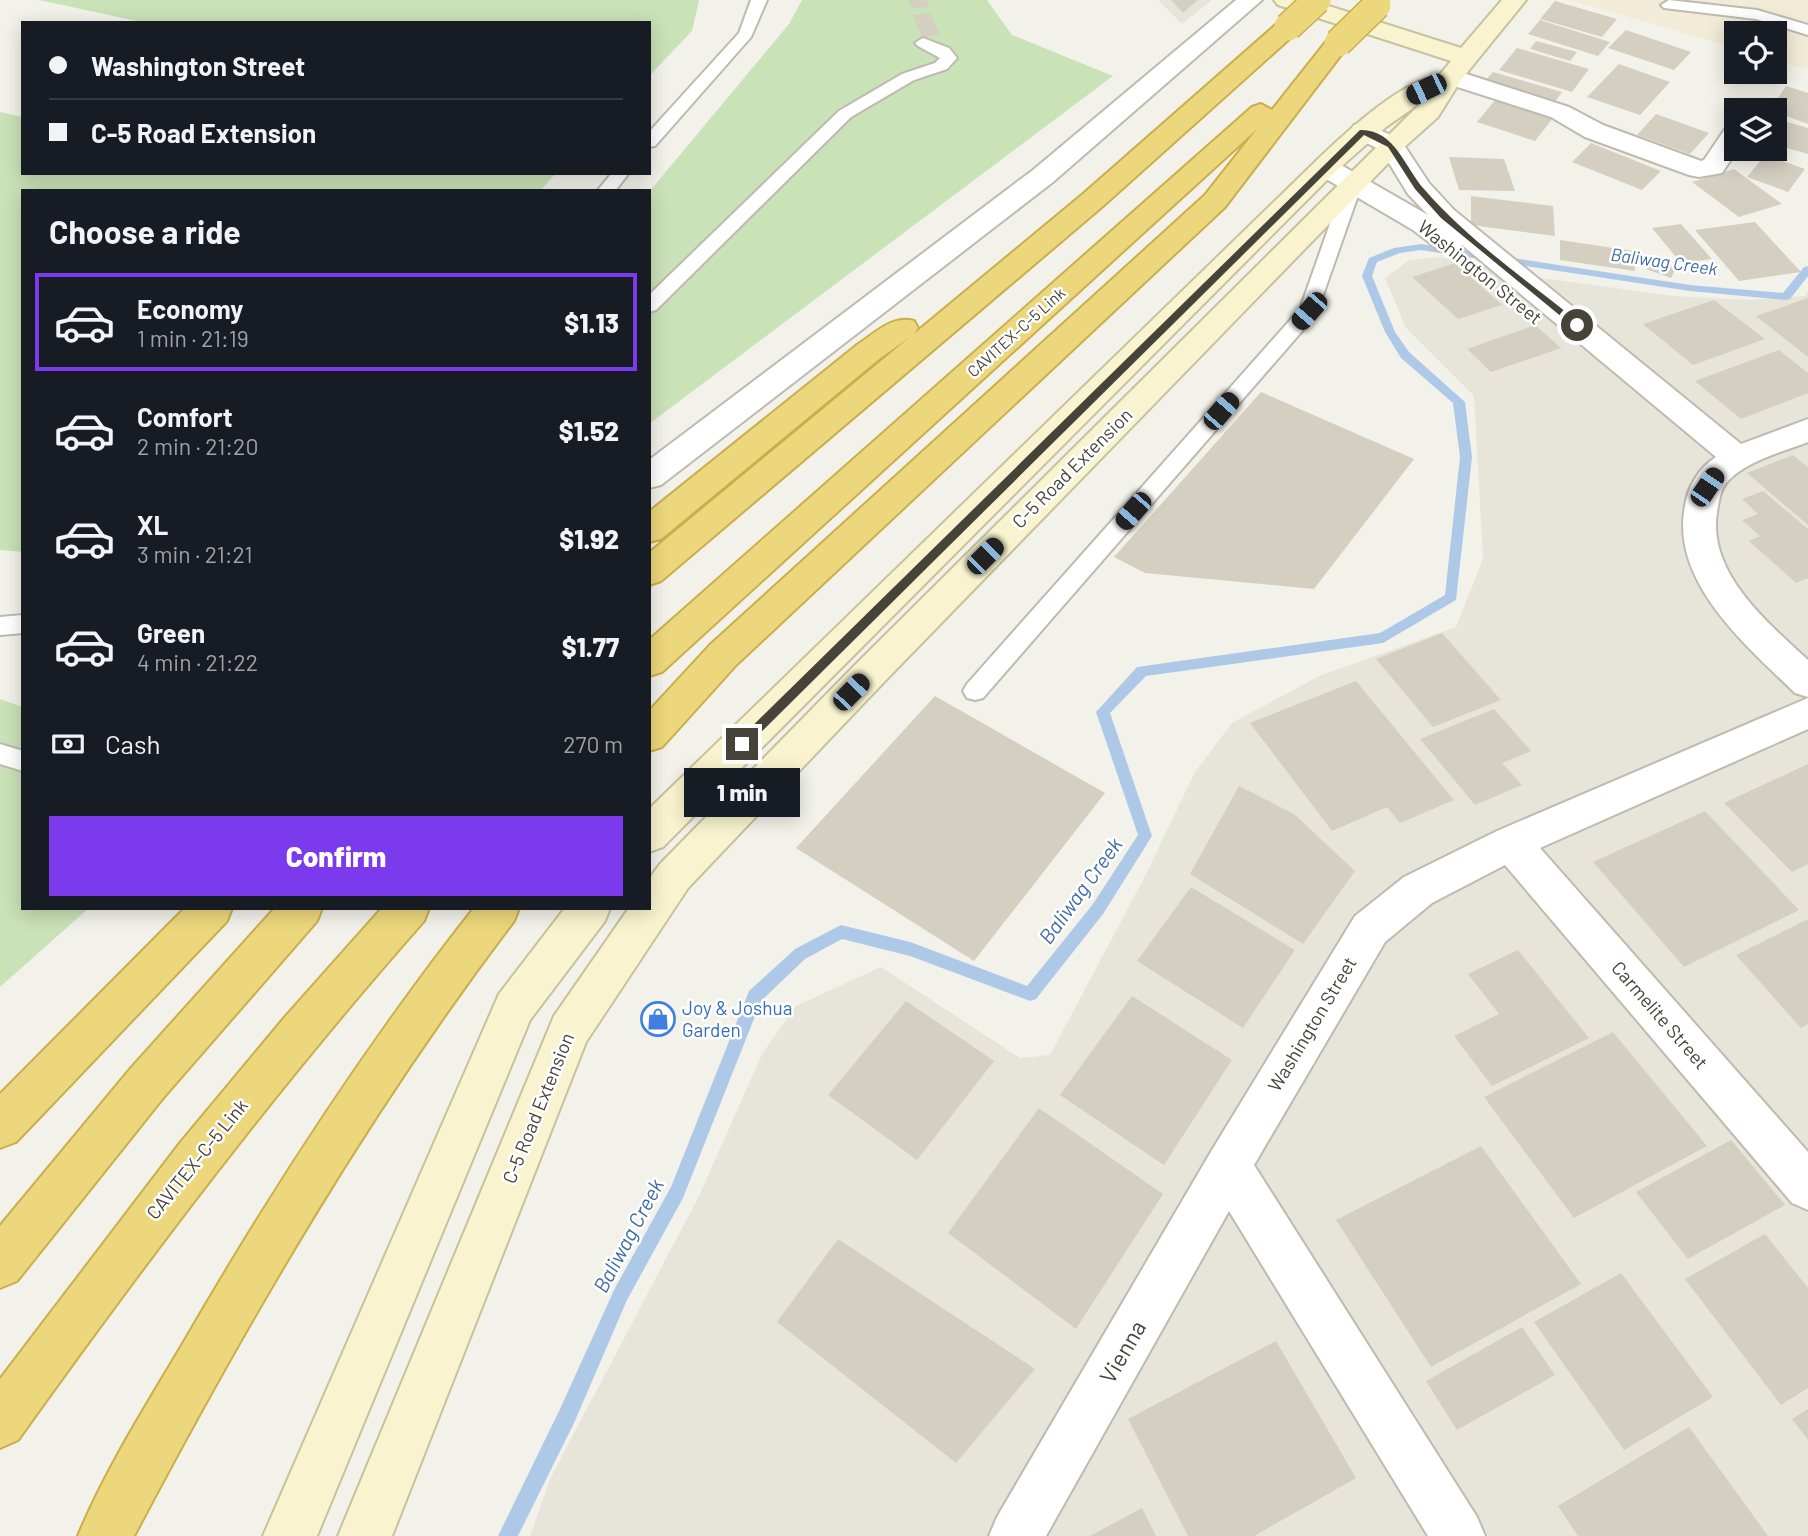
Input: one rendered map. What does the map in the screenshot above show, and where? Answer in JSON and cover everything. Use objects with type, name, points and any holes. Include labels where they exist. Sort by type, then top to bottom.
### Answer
[{"type":"highway","points":[[651,570],[1093,200],[1317,0]]},
{"type":"highway","name":"CAVITEX–C-5 Link","points":[[651,660],[1338,43],[1380,2]]},
{"type":"highway","points":[[651,734],[723,655],[1215,201],[1338,43]]},
{"type":"highway","points":[[651,528],[868,352],[1093,200]]},
{"type":"highway","points":[[0,1126],[210,910]]},
{"type":"highway","points":[[0,1264],[181,1042],[300,910]]},
{"type":"highway","name":"CAVITEX–C-5 Link","points":[[0,1422],[120,1255],[208,1144],[310,1019],[407,910]]},
{"type":"highway","points":[[105,1536],[252,1271],[320,1161],[451,968],[497,910]]},
{"type":"main road","points":[[1286,0],[1459,67]]},
{"type":"main road","name":"C-5 Road Extension","points":[[651,833],[1339,176],[1377,138],[1402,101],[1459,67],[1514,0]]},
{"type":"main road","name":"C-5 Road Extension","points":[[651,910],[674,876],[869,674],[1339,176]]},
{"type":"main road","points":[[290,1536],[514,1008],[588,910]]},
{"type":"main road","name":"C-5 Road Extension","points":[[365,1536],[569,1030],[651,910]]},
{"type":"street","points":[[651,475],[1043,176],[1250,0]]},
{"type":"street","points":[[1459,67],[1560,112],[1594,131],[1699,169],[1713,167],[1724,150]]},
{"type":"street","name":"Washington Street","points":[[1377,138],[1451,234],[1728,465]]},
{"type":"street","name":"Washington Street","points":[[1339,176],[1423,224],[1451,234]]},
{"type":"street","points":[[1808,430],[1728,465],[1707,487],[1698,511],[1701,537],[1712,575],[1736,611],[1808,683]]},
{"type":"street","name":"Washington Street","points":[[1228,1166],[1370,929],[1418,890],[1511,843],[1808,713]]},
{"type":"street","name":"Carmelite Street","points":[[1511,843],[1808,1187]]},
{"type":"street","points":[[1228,1166],[1458,1536]]},
{"type":"street","name":"Vienna","points":[[1016,1536],[1228,1166]]},
{"type":"lane","points":[[651,140],[746,34],[759,0]]},
{"type":"lane","points":[[1654,0],[1757,15],[1808,30]]},
{"type":"lane","points":[[651,304],[845,114],[908,77],[941,66],[949,58],[943,51],[923,43]]},
{"type":"lane","points":[[608,189],[619,175]]},
{"type":"lane","points":[[975,691],[1309,311],[1339,176]]},
{"type":"lane","points":[[0,626],[21,624]]},
{"type":"lane","points":[[0,754],[21,760]]},
{"type":"shaded area","points":[[1158,0],[1212,0],[1182,24]]},
{"type":"shaded area","points":[[1570,0],[1808,0],[1806,69],[1787,63],[1787,21],[1724,21],[1724,45]]},
{"type":"shaded area","points":[[1440,257],[1527,276],[1673,296],[1749,300],[1805,296],[1808,290],[1808,1536],[530,1536],[550,1479],[699,1196],[762,1054],[796,1006],[881,967],[1020,1058],[1050,1055],[1144,878],[1195,772],[1232,723],[1319,676],[1456,627],[1483,559],[1474,396],[1406,328],[1385,278],[1409,260]]},
{"type":"green space","points":[[39,0],[699,0],[692,31],[651,74],[651,21],[137,21]]},
{"type":"green space","points":[[802,0],[987,0],[1012,35],[1113,76],[651,422],[651,190],[789,24]]},
{"type":"green space","points":[[0,112],[21,117],[21,175],[554,175],[542,189],[21,189],[21,552],[0,550]]},
{"type":"green space","points":[[0,699],[21,706],[21,910],[87,910],[0,987]]},
{"type":"building","points":[[908,0],[926,0],[929,7],[912,8]]},
{"type":"building","points":[[1171,0],[1198,0],[1183,13]]},
{"type":"building","points":[[1555,1],[1617,19],[1602,37],[1540,19]]},
{"type":"building","points":[[930,13],[940,35],[922,37],[913,15]]},
{"type":"building","points":[[1540,20],[1610,42],[1598,56],[1528,34]]},
{"type":"building","points":[[1626,30],[1691,52],[1674,70],[1608,48]]},
{"type":"building","points":[[1536,41],[1577,52],[1570,61],[1530,49]]},
{"type":"building","points":[[1517,48],[1589,69],[1572,92],[1499,70]]},
{"type":"building","points":[[1619,64],[1670,82],[1640,115],[1587,97]]},
{"type":"building","points":[[1493,72],[1562,92],[1555,102],[1485,81]]},
{"type":"building","points":[[1786,86],[1808,93],[1808,124],[1787,116],[1787,98],[1778,98]]},
{"type":"building","points":[[1496,99],[1553,118],[1535,141],[1477,122]]},
{"type":"building","points":[[1656,114],[1709,133],[1690,154],[1637,135]]},
{"type":"building","points":[[1787,122],[1808,128],[1808,154],[1787,148]]},
{"type":"building","points":[[1591,143],[1661,171],[1642,190],[1572,162]]},
{"type":"building","points":[[1449,157],[1504,159],[1515,191],[1459,190]]},
{"type":"building","points":[[1760,161],[1782,161],[1805,169],[1788,192],[1747,177]]},
{"type":"building","points":[[1734,169],[1782,204],[1739,217],[1692,182]]},
{"type":"building","points":[[1471,196],[1553,206],[1555,236],[1471,225]]},
{"type":"building","points":[[1755,222],[1801,272],[1739,281],[1695,230]]},
{"type":"building","points":[[1681,224],[1712,259],[1681,263],[1652,228]]},
{"type":"building","points":[[1560,240],[1634,251],[1635,271],[1560,260]]},
{"type":"building","points":[[1651,260],[1676,268],[1671,278],[1646,269]]},
{"type":"building","points":[[1455,263],[1502,305],[1458,319],[1412,277]]},
{"type":"building","points":[[1808,298],[1808,357],[1756,316]]},
{"type":"building","points":[[1714,300],[1765,339],[1693,365],[1643,324]]},
{"type":"building","points":[[1535,325],[1561,348],[1491,372],[1467,349]]},
{"type":"building","points":[[1779,350],[1808,373],[1808,393],[1741,419],[1695,381]]},
{"type":"building","points":[[1261,392],[1414,459],[1314,589],[1145,573],[1114,557]]},
{"type":"building","points":[[1793,455],[1808,467],[1808,525],[1747,473]]},
{"type":"building","points":[[1763,491],[1808,529],[1808,578],[1796,583],[1749,541],[1760,536],[1742,520],[1758,514],[1742,499]]},
{"type":"building","points":[[1442,633],[1501,700],[1433,727],[1376,659]]},
{"type":"building","points":[[1356,681],[1454,800],[1400,823],[1387,807],[1332,831],[1250,723]]},
{"type":"building","points":[[935,696],[1105,793],[974,961],[796,848]]},
{"type":"building","points":[[1494,709],[1531,751],[1502,763],[1522,785],[1475,805],[1420,739]]},
{"type":"building","points":[[1808,764],[1808,864],[1792,872],[1724,803]]},
{"type":"building","points":[[1239,786],[1294,814],[1355,871],[1303,944],[1190,874]]},
{"type":"building","points":[[1705,811],[1799,910],[1684,967],[1593,862]]},
{"type":"building","points":[[1191,887],[1295,950],[1243,1028],[1137,961]]},
{"type":"building","points":[[1808,919],[1808,1024],[1801,1028],[1736,955]]},
{"type":"building","points":[[1518,950],[1589,1038],[1492,1086],[1454,1036],[1499,1014],[1468,974]]},
{"type":"building","points":[[1132,996],[1232,1060],[1164,1165],[1060,1095]]},
{"type":"building","points":[[906,1001],[994,1061],[917,1160],[828,1095]]},
{"type":"building","points":[[1613,1032],[1707,1146],[1574,1218],[1484,1097]]},
{"type":"building","points":[[1039,1108],[1163,1194],[1076,1329],[948,1233]]},
{"type":"building","points":[[1731,1140],[1785,1205],[1688,1259],[1636,1192]]},
{"type":"building","points":[[1481,1146],[1581,1284],[1431,1367],[1336,1220]]},
{"type":"building","points":[[1765,1234],[1808,1288],[1808,1388],[1781,1405],[1685,1279]]},
{"type":"building","points":[[838,1239],[1035,1369],[956,1463],[777,1322]]},
{"type":"building","points":[[1621,1273],[1713,1397],[1624,1450],[1534,1322]]},
{"type":"building","points":[[1522,1327],[1555,1375],[1457,1430],[1426,1381]]},
{"type":"building","points":[[1276,1341],[1356,1478],[1254,1536],[1188,1536],[1128,1419]]},
{"type":"building","points":[[1808,1409],[1808,1440],[1792,1419]]},
{"type":"building","points":[[1689,1427],[1768,1536],[1578,1536],[1558,1506]]},
{"type":"building","points":[[1142,1508],[1156,1536],[1090,1536]]},
{"type":"waterway","name":"Baliwag Creek","points":[[508,1536],[567,1416],[621,1294],[677,1192],[755,996],[800,954],[841,932],[910,949],[1030,994],[1098,909],[1145,836],[1103,712],[1142,671],[1383,638],[1451,597],[1466,457],[1459,402],[1405,355],[1390,332],[1367,276],[1373,260],[1398,250],[1421,247],[1690,288],[1786,297],[1808,269]]},
{"type":"place","name":"Joy & Joshua Garden","points":[[658,1019]]},
{"type":"route","points":[[742,744],[1363,131],[1391,145],[1418,188],[1444,216],[1577,325]]}]
